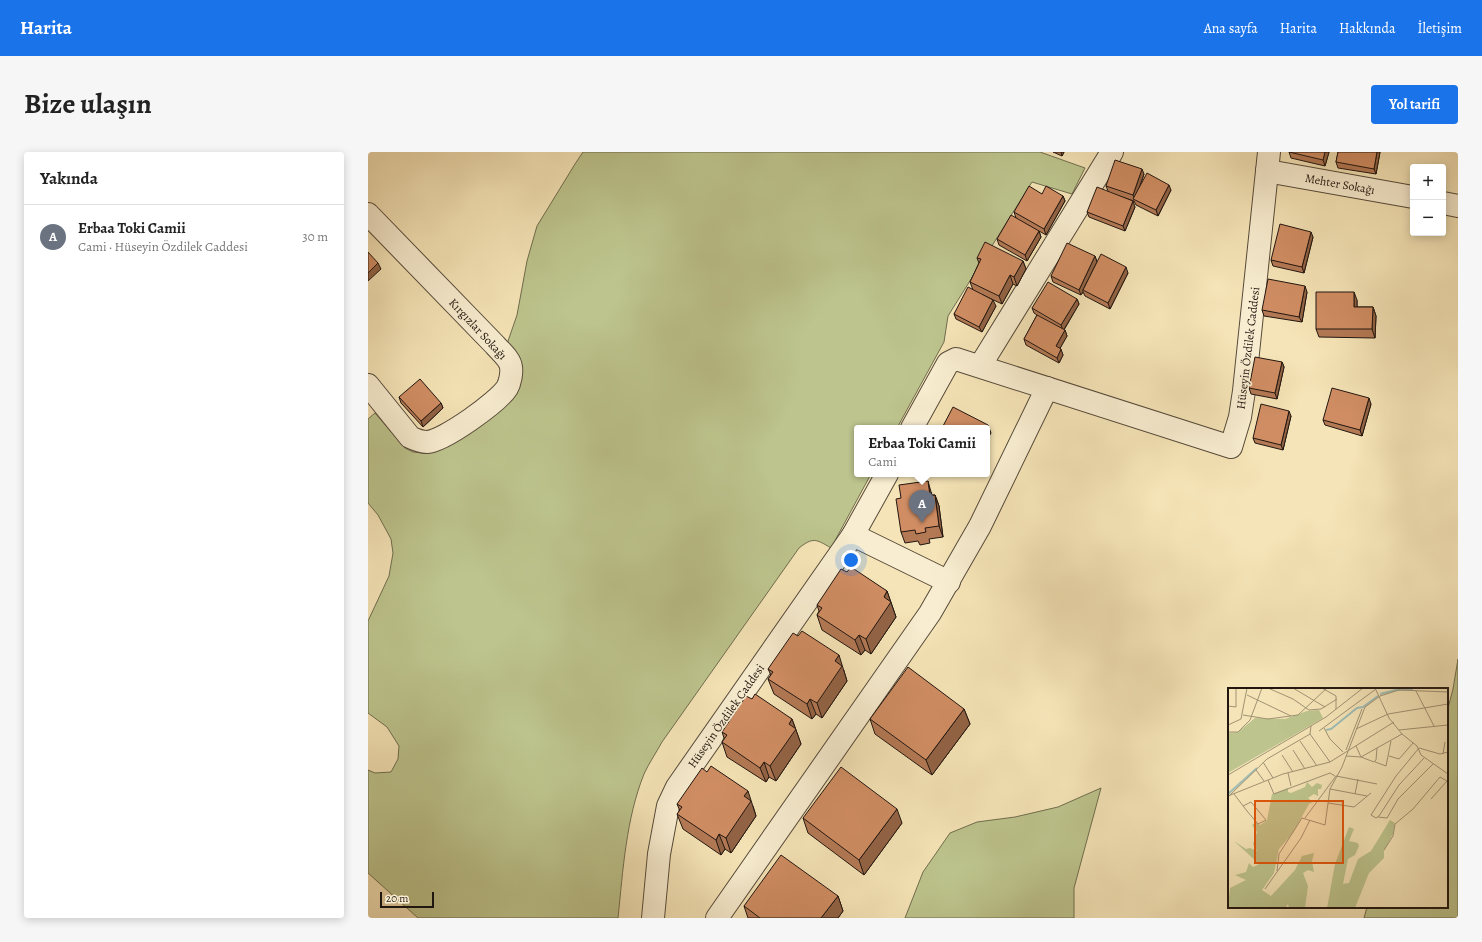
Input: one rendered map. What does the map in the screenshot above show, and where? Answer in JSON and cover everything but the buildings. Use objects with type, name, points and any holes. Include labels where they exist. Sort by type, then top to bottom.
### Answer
[{"type":"street","points":[[980,366],[1112,152]]},
{"type":"street","name":"Hüseyin Özdilek Caddesi","points":[[914,425],[948,364],[956,359],[1231,447],[1240,417],[1244,391],[1268,162]]},
{"type":"street","name":"Mehter Sokağı","points":[[1268,162],[1410,197]]},
{"type":"street","points":[[1446,204],[1458,206]]},
{"type":"street","name":"Kırgızlar Sokağı","points":[[368,214],[495,345],[511,366],[511,376],[508,387],[496,399],[441,439],[428,442],[418,441],[410,437],[368,385]]},
{"type":"street","points":[[717,918],[930,613],[987,514],[1047,388]]},
{"type":"street","name":"Hüseyin Özdilek Caddesi","points":[[653,918],[658,862],[668,806],[677,787],[853,535],[885,477]]},
{"type":"street","points":[[853,535],[949,582]]},
{"type":"green space","points":[[583,152],[1040,152],[1085,168],[1072,194],[1032,182],[948,316],[944,342],[899,425],[854,425],[854,477],[869,477],[831,548],[815,540],[808,542],[799,548],[662,742],[644,774],[629,827],[618,918],[418,918],[368,873],[368,770],[375,773],[391,772],[398,759],[399,746],[387,727],[368,713],[368,621],[389,576],[393,553],[391,539],[378,515],[368,503],[368,419],[375,413],[405,448],[413,452],[426,453],[449,445],[515,391],[507,344],[517,315],[527,261],[537,226]]},
{"type":"green space","points":[[1458,659],[1458,918],[1364,918],[1367,908],[1448,908],[1448,708]]},
{"type":"green space","points":[[1101,788],[1074,888],[1074,918],[905,918],[923,872],[950,833],[977,822],[1015,817],[1058,807]]},
{"type":"place","name":"Erbaa Toki Camii","points":[[922,523]]}]
